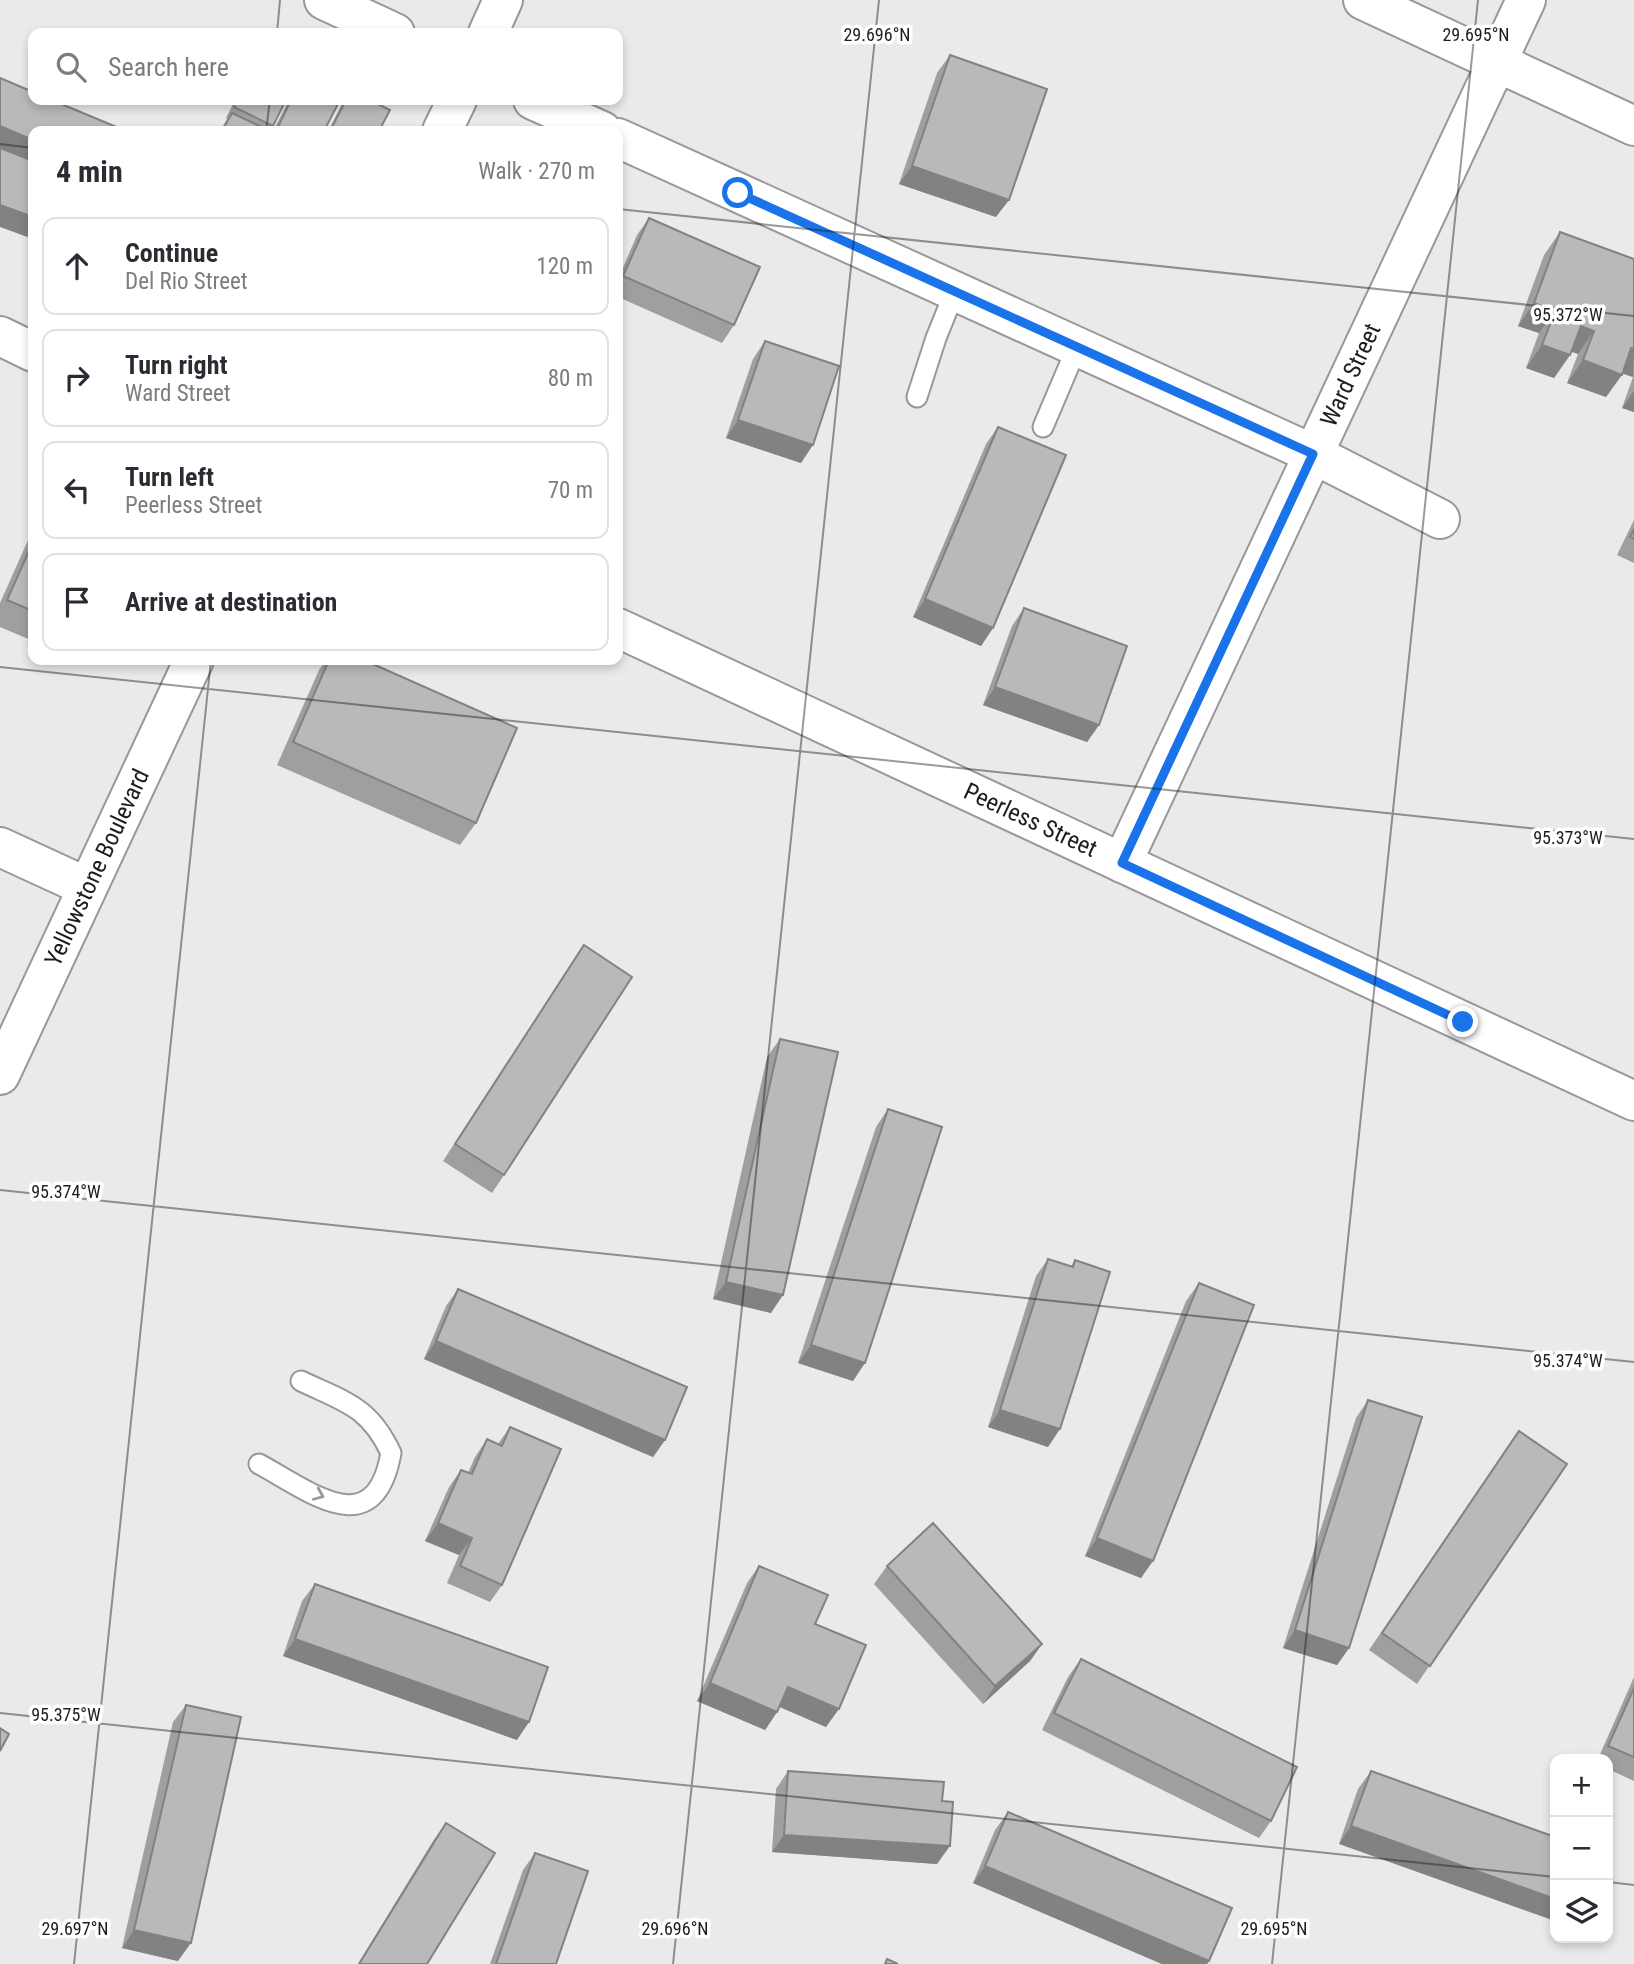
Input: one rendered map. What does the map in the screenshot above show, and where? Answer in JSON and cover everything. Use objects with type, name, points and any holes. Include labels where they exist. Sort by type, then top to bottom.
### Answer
[{"type":"street","points":[[324,0],[384,28]]},
{"type":"street","points":[[490,28],[503,0]]},
{"type":"street","points":[[1363,0],[1634,125]]},
{"type":"street","name":"Ward Street","points":[[1122,863],[1526,0]]},
{"type":"street","points":[[444,126],[455,105]]},
{"type":"street","points":[[544,105],[591,126]]},
{"type":"street","points":[[623,140],[1313,454],[1440,519]]},
{"type":"street","points":[[0,337],[28,350]]},
{"type":"street","name":"Peerless Street","points":[[623,630],[1634,1101]]},
{"type":"street","name":"Yellowstone Boulevard","points":[[0,1075],[192,665]]},
{"type":"street","points":[[0,847],[87,887]]},
{"type":"lane","points":[[917,397],[955,291]]},
{"type":"lane","points":[[1043,427],[1077,346]]},
{"type":"lane","points":[[259,1464],[320,1497],[355,1507],[375,1495],[382,1483],[391,1453],[382,1434],[367,1416],[302,1381]]},
{"type":"building","points":[[950,55],[1047,89],[1009,200],[912,166]]},
{"type":"building","points":[[0,78],[28,90],[28,105],[64,105],[114,126],[28,126],[28,138],[0,126]]},
{"type":"building","points":[[235,105],[284,105],[273,126],[234,107]]},
{"type":"building","points":[[289,105],[337,105],[327,126],[278,126]]},
{"type":"building","points":[[343,105],[380,105],[390,110],[382,126],[333,126]]},
{"type":"building","points":[[232,113],[259,126],[225,126]]},
{"type":"building","points":[[0,148],[28,159],[28,215],[0,205]]},
{"type":"building","points":[[649,218],[760,267],[734,325],[623,276]]},
{"type":"building","points":[[1560,232],[1634,259],[1634,349],[1631,348],[1622,375],[1583,360],[1594,331],[1581,326],[1570,355],[1542,345],[1555,311],[1534,303]]},
{"type":"building","points":[[765,341],[839,366],[813,445],[738,420]]},
{"type":"building","points":[[998,427],[1066,455],[993,628],[925,599]]},
{"type":"building","points":[[28,553],[28,609],[7,600]]},
{"type":"building","points":[[1024,608],[1127,646],[1099,725],[995,687]]},
{"type":"building","points":[[327,665],[375,665],[517,728],[476,823],[293,742]]},
{"type":"building","points":[[584,945],[632,977],[504,1175],[455,1144]]},
{"type":"building","points":[[780,1039],[838,1052],[783,1295],[726,1282]]},
{"type":"building","points":[[888,1109],[942,1127],[865,1363],[811,1345]]},
{"type":"building","points":[[1048,1259],[1073,1267],[1075,1260],[1110,1272],[1060,1429],[1000,1410]]},
{"type":"building","points":[[1199,1283],[1254,1305],[1153,1561],[1097,1538]]},
{"type":"building","points":[[458,1289],[687,1387],[665,1440],[436,1341]]},
{"type":"building","points":[[1368,1400],[1422,1417],[1349,1648],[1295,1630]]},
{"type":"building","points":[[510,1427],[561,1449],[502,1585],[460,1566],[472,1538],[438,1523],[461,1470],[472,1474],[487,1439],[502,1446]]},
{"type":"building","points":[[1519,1431],[1567,1464],[1430,1666],[1382,1633]]},
{"type":"building","points":[[933,1523],[1042,1644],[995,1686],[887,1566]]},
{"type":"building","points":[[759,1566],[828,1595],[815,1624],[866,1645],[839,1709],[788,1687],[777,1712],[710,1683]]},
{"type":"building","points":[[315,1584],[548,1667],[529,1722],[295,1639]]},
{"type":"building","points":[[1081,1659],[1297,1767],[1271,1821],[1054,1713]]},
{"type":"building","points":[[1634,1688],[1634,1757],[1608,1746]]},
{"type":"building","points":[[186,1705],[241,1717],[191,1943],[134,1930]]},
{"type":"building","points":[[0,1728],[9,1734],[0,1751]]},
{"type":"building","points":[[788,1771],[944,1782],[942,1801],[953,1802],[950,1846],[784,1835]]},
{"type":"building","points":[[1371,1771],[1550,1835],[1550,1897],[1351,1826]]},
{"type":"building","points":[[1008,1812],[1232,1908],[1209,1961],[985,1866]]},
{"type":"building","points":[[446,1823],[495,1853],[427,1964],[359,1964]]},
{"type":"building","points":[[535,1853],[588,1871],[556,1964],[496,1964]]},
{"type":"building","points":[[887,1959],[898,1964],[885,1964]]},
{"type":"route","points":[[738,193],[1313,454],[1122,863],[1463,1022]]}]
